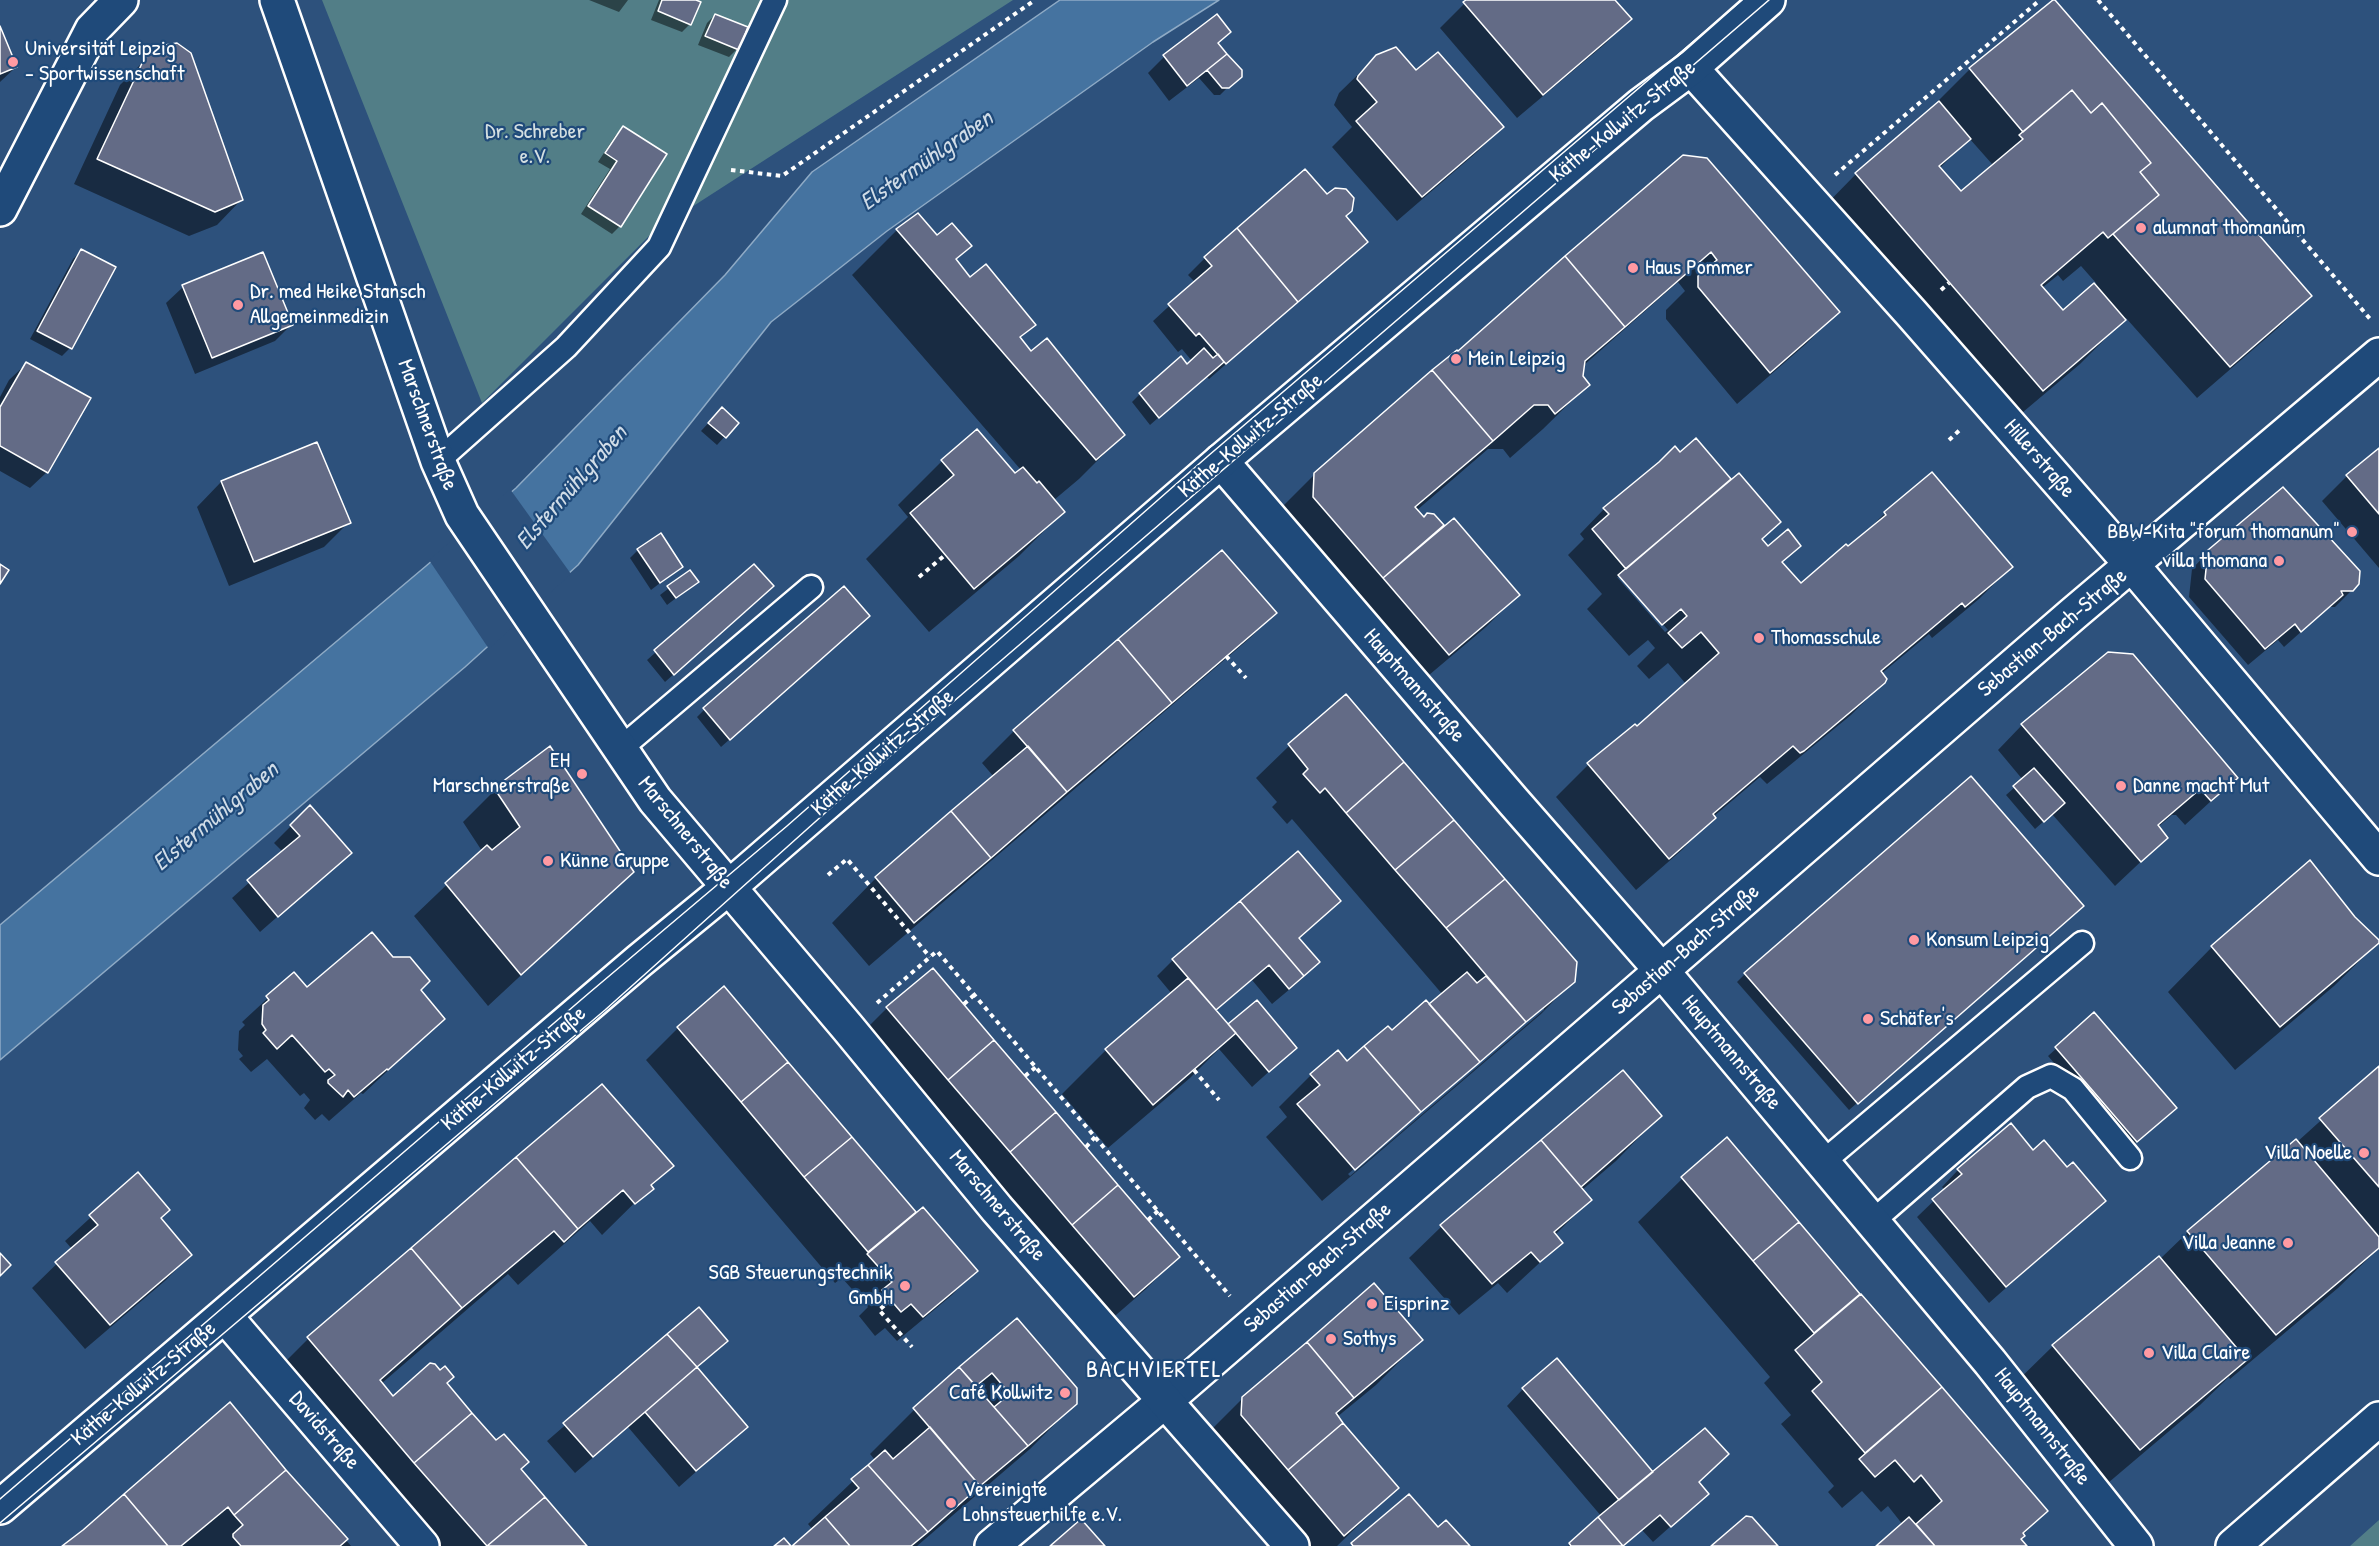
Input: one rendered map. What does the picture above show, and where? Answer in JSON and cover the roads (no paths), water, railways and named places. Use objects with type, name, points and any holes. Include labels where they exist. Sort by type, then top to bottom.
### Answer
[{"type":"street","points":[[0,209],[92,30],[121,0]]},
{"type":"street","name":"Marschnerstraße","points":[[277,0],[438,461],[462,514],[655,800],[998,1209],[1292,1546]]},
{"type":"street","name":"Käthe-Kollwitz-Straße","points":[[0,1507],[639,961],[729,888],[1221,461],[1632,112],[1691,68],[1768,0]]},
{"type":"street","name":"Hillerstraße","points":[[1691,68],[1912,314],[2132,565],[2379,858]]},
{"type":"street","name":"Sebastian-Bach-Straße","points":[[993,1546],[1166,1400],[2132,565],[2379,355]]},
{"type":"street","name":"Hauptmannstraße","points":[[1221,461],[1662,971],[1990,1362],[2136,1546]]},
{"type":"street","name":"Davidstraße","points":[[225,1316],[423,1546]]},
{"type":"street","points":[[2233,1546],[2379,1419]]},
{"type":"lane","points":[[438,461],[566,347],[659,248],[775,0]]},
{"type":"lane","points":[[620,749],[811,587]]},
{"type":"lane","points":[[1823,1162],[2082,943]]},
{"type":"lane","points":[[1872,1221],[2027,1087],[2051,1077],[2073,1089],[2130,1158]]},
{"type":"water","name":"Elstermühlgraben","points":[[1060,0],[1219,0],[1153,42],[887,231],[771,322],[578,565],[465,667],[0,1060],[0,925],[516,488],[725,275],[812,172]]},
{"type":"tram line","points":[[0,1499],[787,826],[1208,456],[1742,0]]},
{"type":"tram line","points":[[0,1523],[605,1010],[853,788],[1769,0]]},
{"type":"place","name":"Universität Leipzig - Sportwissenschaft","points":[[13,62]]},
{"type":"place","name":"alumnat thomanum","points":[[2141,228]]},
{"type":"place","name":"Haus Pommer","points":[[1633,268]]},
{"type":"place","name":"Dr. med Heike Stansch Allgemeinmedizin","points":[[238,305]]},
{"type":"place","name":"Mein Leipzig","points":[[1456,359]]},
{"type":"place","name":"BBW-Kita \"forum thomanum\"","points":[[2352,532]]},
{"type":"place","name":"villa thomana","points":[[2279,561]]},
{"type":"place","name":"Thomasschule","points":[[1759,638]]},
{"type":"place","name":"EH Marschnerstraße","points":[[582,774]]},
{"type":"place","name":"Danne macht Mut","points":[[2121,786]]},
{"type":"place","name":"Künne Gruppe","points":[[548,861]]},
{"type":"place","name":"Konsum Leipzig","points":[[1914,940]]},
{"type":"place","name":"Schäfer's","points":[[1868,1019]]},
{"type":"place","name":"Villa Noelle","points":[[2364,1153]]},
{"type":"place","name":"Villa Jeanne","points":[[2288,1243]]},
{"type":"place","name":"SGB Steuerungstechnik GmbH","points":[[905,1286]]},
{"type":"place","name":"Eisprinz","points":[[1372,1304]]},
{"type":"place","name":"Sothys","points":[[1331,1339]]},
{"type":"place","name":"Villa Claire","points":[[2149,1353]]},
{"type":"place","name":"Café Kollwitz","points":[[1065,1393]]},
{"type":"place","name":"Vereinigte Lohnsteuerhilfe e.V.","points":[[951,1503]]},
{"type":"district","name":"BACHVIERTEL","points":[[1154,1371]]},
{"type":"park label","name":"Dr. Schreber e.V.","points":[[535,144]]}]
